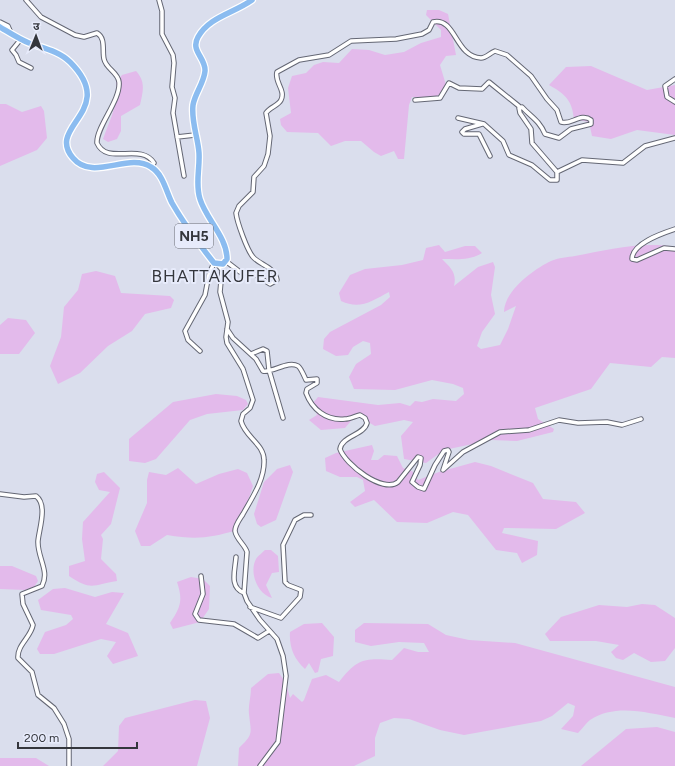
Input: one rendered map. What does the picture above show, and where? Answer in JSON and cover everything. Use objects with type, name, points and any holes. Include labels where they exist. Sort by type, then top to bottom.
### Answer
[{"type":"highway","name":"NH5","points":[[151,167],[158,172],[172,203],[199,244],[216,264],[227,262],[226,250],[202,206],[198,195],[197,183],[199,152],[192,117],[193,104],[197,89],[204,77],[205,67],[195,47],[196,39],[210,23],[233,12],[252,0]]},
{"type":"highway","points":[[0,27],[20,39],[61,55],[70,62],[84,81],[88,90],[87,101],[84,111],[70,129],[66,142],[68,153],[74,160],[81,165],[95,167],[144,163],[151,167]]},
{"type":"street","points":[[26,0],[29,6],[41,17],[75,35],[84,37],[97,33],[100,35],[103,44],[104,59],[117,76],[119,86],[116,98],[98,134],[97,143],[102,150],[108,153],[113,154],[129,152],[150,158],[154,162],[151,167]]},
{"type":"street","points":[[159,0],[162,11],[162,34],[173,55],[174,64],[172,86],[175,95],[173,113],[184,176]]},
{"type":"street","points":[[227,262],[240,272],[254,274],[270,284],[276,280],[276,275],[273,271],[253,257],[236,213],[239,206],[253,192],[254,177],[266,161],[270,136],[266,112],[282,98],[281,89],[276,75],[280,70],[306,58],[329,55],[351,41],[396,39],[422,34],[430,29],[432,23],[440,21],[447,25],[463,50],[472,55],[483,57],[497,51],[510,57],[538,85],[558,112],[562,123],[583,118],[589,118],[592,122],[571,129],[559,138],[545,134],[538,121],[489,82],[482,89],[458,88],[449,83],[440,98],[415,100]]},
{"type":"street","points":[[0,22],[8,26],[12,34]]},
{"type":"street","points":[[20,39],[12,50],[19,62],[31,68]]},
{"type":"street","points":[[675,79],[665,86],[667,97],[675,102]]},
{"type":"street","points":[[458,118],[483,123],[503,141],[511,156],[532,165],[551,180],[557,180],[557,172],[532,143],[531,129],[520,113],[520,107]]},
{"type":"street","points":[[483,123],[464,129],[462,132],[464,134],[479,134],[490,156]]},
{"type":"street","points":[[177,136],[195,135]]},
{"type":"street","points":[[557,172],[582,160],[623,163],[645,146],[675,138]]},
{"type":"street","points":[[675,229],[647,239],[634,252],[632,259],[637,260],[664,248],[675,249]]},
{"type":"street","points":[[200,351],[188,340],[185,331],[205,295],[209,274],[216,264],[222,270],[220,292],[227,316],[227,343],[243,369],[253,400],[250,408],[241,418],[242,426],[260,448],[264,459],[264,470],[260,482],[236,527],[237,536],[245,546],[247,552],[244,593],[250,607],[270,631],[280,647],[285,667],[286,680],[278,742],[260,766]]},
{"type":"street","points":[[227,329],[233,338],[252,354],[263,372],[269,372],[287,366],[296,365],[299,367],[306,380],[317,379],[317,383],[307,389],[306,393],[313,408],[320,413],[334,418],[344,419],[363,416],[367,423],[366,427],[343,443],[340,449],[343,455],[359,470],[372,480],[385,485],[395,485],[418,457],[421,460],[420,466],[412,482],[418,487],[424,489],[435,465],[444,451],[448,450],[449,452],[443,470],[463,452],[476,446],[498,432],[529,430],[559,420],[578,423],[607,422],[623,425],[641,419]]},
{"type":"street","points":[[252,354],[263,349],[266,350],[269,357],[269,372],[283,418]]},
{"type":"street","points":[[0,494],[24,497],[36,496],[41,504],[38,548],[45,577],[42,586],[22,594],[23,604],[33,625],[30,634],[19,650],[18,658],[32,672],[38,696],[54,708],[64,724],[69,739],[69,766]]},
{"type":"street","points":[[250,607],[281,618],[300,597],[301,590],[288,585],[284,579],[283,545],[295,520],[311,515]]},
{"type":"street","points":[[236,557],[235,586],[238,590],[244,593]]},
{"type":"street","points":[[201,576],[203,594],[195,614],[199,620],[234,624],[258,638],[270,631]]},
{"type":"shaded area","points":[[427,10],[439,10],[448,14],[456,55],[446,56],[440,65],[446,85],[443,92],[432,99],[412,97],[409,105],[404,159],[398,159],[394,151],[381,156],[361,141],[345,141],[331,146],[318,133],[287,132],[281,125],[280,119],[291,113],[288,88],[292,76],[306,73],[314,65],[323,62],[339,63],[352,49],[369,50],[385,55],[404,52],[421,43],[441,37],[441,30],[426,15]]},
{"type":"shaded area","points":[[591,66],[647,90],[675,85],[675,135],[637,130],[611,139],[592,136],[589,122],[574,119],[572,107],[567,98],[549,85],[566,67]]},
{"type":"shaded area","points":[[136,71],[141,79],[143,87],[140,105],[121,116],[121,131],[117,139],[108,142],[103,139],[115,104],[117,90],[116,82],[122,75]]},
{"type":"shaded area","points":[[0,104],[6,104],[22,112],[41,106],[44,111],[47,138],[37,150],[0,166]]},
{"type":"shaded area","points":[[439,245],[445,252],[465,246],[475,246],[482,253],[477,256],[467,258],[442,259],[451,268],[454,274],[454,286],[478,267],[493,262],[495,267],[491,295],[495,314],[482,332],[477,346],[481,349],[500,345],[508,329],[516,306],[504,312],[505,304],[509,296],[521,282],[536,269],[551,261],[560,258],[625,247],[663,245],[675,247],[675,358],[662,357],[651,367],[610,363],[591,389],[535,408],[538,419],[554,429],[553,432],[517,441],[492,440],[444,450],[426,463],[404,459],[401,436],[413,422],[404,420],[375,426],[356,415],[345,428],[321,430],[309,420],[317,415],[313,403],[318,397],[378,405],[400,403],[410,406],[415,401],[422,402],[433,399],[456,401],[464,394],[463,388],[453,384],[432,380],[395,390],[354,389],[349,377],[356,364],[371,354],[370,343],[363,341],[353,347],[348,355],[336,356],[323,349],[324,339],[330,332],[381,305],[390,297],[389,292],[366,303],[354,305],[341,301],[339,293],[350,275],[365,269],[402,265],[423,260],[426,248]]},
{"type":"shaded area","points":[[96,271],[115,276],[121,293],[170,296],[174,300],[171,308],[145,314],[132,331],[108,346],[80,373],[58,384],[50,366],[61,337],[64,307],[78,290],[82,274]]},
{"type":"shaded area","points":[[8,318],[26,320],[35,333],[19,354],[0,354],[0,325]]},
{"type":"shaded area","points":[[216,394],[237,396],[246,400],[248,404],[243,410],[207,414],[190,420],[156,459],[145,463],[129,461],[129,439],[173,402]]},
{"type":"shaded area","points":[[372,445],[374,451],[371,460],[378,460],[384,455],[397,456],[403,468],[412,471],[418,480],[439,472],[475,462],[491,466],[533,483],[543,499],[576,502],[585,513],[556,529],[504,528],[502,533],[538,541],[537,555],[522,563],[517,553],[496,550],[468,515],[453,512],[427,523],[397,522],[374,500],[355,507],[350,502],[365,491],[363,480],[357,477],[340,477],[326,471],[325,458],[336,453]]},
{"type":"shaded area","points":[[290,465],[293,472],[276,520],[261,527],[257,524],[254,514],[264,482],[277,469]]},
{"type":"shaded area","points":[[178,468],[196,484],[219,474],[238,469],[247,473],[253,486],[238,530],[219,535],[195,538],[167,535],[150,546],[141,546],[135,531],[147,503],[147,480],[149,472],[166,475]]},
{"type":"shaded area","points":[[104,472],[120,488],[111,524],[101,535],[103,539],[101,559],[116,574],[117,581],[92,586],[82,584],[69,576],[69,566],[85,561],[82,539],[83,522],[110,492],[99,490],[95,482],[97,474]]},
{"type":"shaded area","points":[[265,550],[271,550],[278,556],[279,572],[272,573],[266,585],[272,598],[267,596],[258,587],[253,570],[256,559]]},
{"type":"shaded area","points":[[0,566],[12,566],[36,576],[38,581],[34,587],[25,590],[0,589]]},
{"type":"shaded area","points":[[191,577],[203,579],[210,586],[209,609],[200,622],[173,629],[170,623],[179,608],[180,603],[180,594],[177,582]]},
{"type":"shaded area","points":[[65,588],[95,597],[112,592],[124,593],[106,624],[128,633],[138,656],[113,664],[107,656],[116,642],[101,639],[54,654],[40,654],[37,649],[45,632],[66,625],[73,619],[71,615],[41,610],[38,600],[53,589]]},
{"type":"shaded area","points":[[642,604],[655,605],[675,618],[675,648],[665,661],[651,662],[634,653],[623,660],[616,658],[611,652],[619,645],[596,641],[550,641],[545,634],[561,617],[599,605],[627,607]]},
{"type":"shaded area","points":[[322,623],[334,637],[333,656],[321,659],[318,672],[315,673],[309,663],[305,669],[295,657],[290,643],[290,632],[304,624]]},
{"type":"shaded area","points":[[364,623],[428,624],[446,635],[469,640],[515,643],[675,687],[675,718],[643,712],[610,712],[590,720],[578,733],[561,729],[573,716],[575,706],[568,703],[552,716],[541,721],[464,735],[440,730],[409,719],[394,718],[380,723],[375,738],[375,756],[354,766],[238,766],[239,748],[250,733],[249,711],[251,688],[268,674],[279,673],[286,683],[290,698],[293,694],[302,702],[312,679],[326,675],[339,682],[356,664],[374,659],[392,660],[404,648],[418,652],[429,652],[424,643],[399,642],[371,646],[355,642],[355,630]]},
{"type":"shaded area","points":[[195,700],[206,701],[210,718],[197,766],[103,766],[118,751],[119,726],[125,718]]},
{"type":"shaded area","points":[[657,727],[675,732],[675,766],[581,766],[626,729]]},
{"type":"shaded area","points":[[0,758],[36,758],[49,766],[0,766]]},
{"type":"district","name":"BHATTAKUFER","points":[[215,276]]}]
